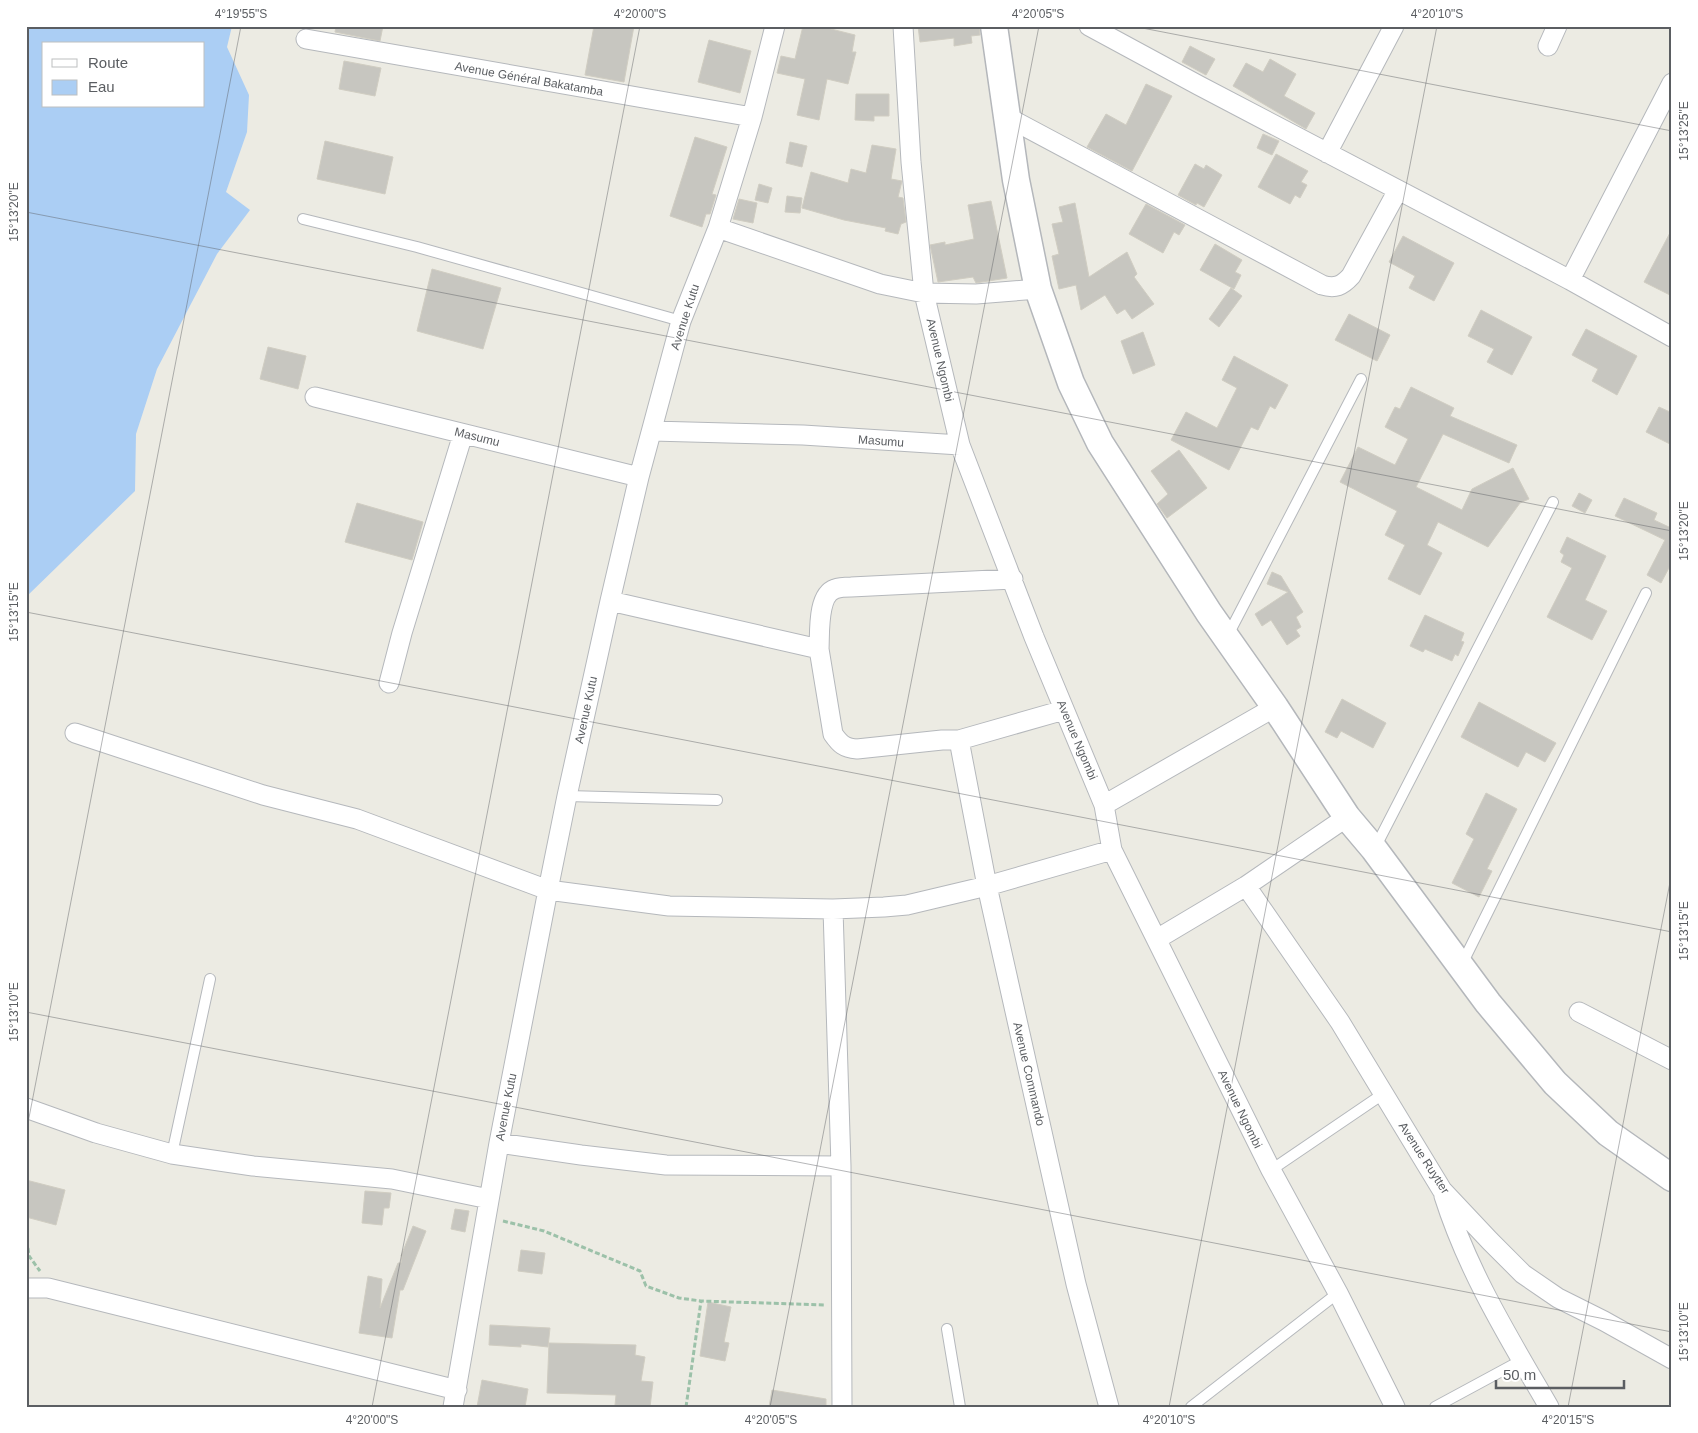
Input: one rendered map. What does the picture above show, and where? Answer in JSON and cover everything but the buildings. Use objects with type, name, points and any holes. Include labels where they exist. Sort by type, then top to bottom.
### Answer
[{"type":"main road","points":[[994,26],[1016,180],[1038,289],[1071,383],[1100,443],[1141,508],[1347,817],[1374,849],[1488,1003],[1555,1083],[1608,1133],[1672,1178]]},
{"type":"street","name":"Avenue Kutu","points":[[455,1398],[499,1144],[548,890],[610,601],[639,477],[682,320],[718,228],[752,117],[775,26]]},
{"type":"street","name":"Avenue Ngombi","points":[[903,26],[911,162],[924,293],[960,445],[1064,710],[1104,805],[1112,850],[1271,1170],[1338,1293],[1390,1402]]},
{"type":"street","points":[[1327,153],[1394,26]]},
{"type":"street","points":[[1548,46],[1558,26]]},
{"type":"street","points":[[1093,27],[1198,85],[1570,280],[1672,337]]},
{"type":"street","name":"Avenue Général Bakatamba","points":[[306,39],[752,117]]},
{"type":"street","points":[[1570,280],[1672,83]]},
{"type":"street","points":[[1007,117],[1322,285],[1333,288],[1343,285],[1351,276],[1398,190]]},
{"type":"street","points":[[718,228],[880,284],[924,293],[976,294],[1038,289]]},
{"type":"street","name":"Masumu","points":[[315,397],[639,477]]},
{"type":"street","name":"Masumu","points":[[652,431],[803,435],[960,445]]},
{"type":"street","points":[[389,683],[402,633],[463,434]]},
{"type":"street","points":[[1013,580],[834,589],[826,596],[821,609],[819,649],[833,734],[839,744],[847,748],[857,749],[959,740],[1064,710]]},
{"type":"street","points":[[610,601],[819,649]]},
{"type":"street","points":[[1104,805],[1275,707]]},
{"type":"street","points":[[74,733],[263,795],[357,819],[548,890],[669,906],[884,908],[907,905],[987,886],[1112,850]]},
{"type":"street","name":"Avenue Commando","points":[[959,740],[987,886],[1076,1284],[1109,1407]]},
{"type":"street","points":[[1157,939],[1246,886],[1347,817]]},
{"type":"street","name":"Avenue Ruytter","points":[[1246,886],[1340,1022],[1442,1190],[1523,1274],[1558,1298],[1672,1359]]},
{"type":"street","points":[[833,909],[841,1166],[840,1306],[842,1407]]},
{"type":"street","points":[[1579,1012],[1672,1060]]},
{"type":"street","points":[[26,1108],[96,1133],[172,1154],[253,1166],[392,1178],[488,1208]]},
{"type":"street","points":[[499,1144],[582,1156],[666,1165],[841,1166]]},
{"type":"street","points":[[1442,1190],[1454,1227],[1486,1297],[1549,1407]]},
{"type":"street","points":[[26,1288],[48,1288],[455,1398]]},
{"type":"lane","points":[[303,219],[435,252],[682,320]]},
{"type":"lane","points":[[1227,638],[1361,379]]},
{"type":"lane","points":[[1374,849],[1553,502]]},
{"type":"lane","points":[[1461,966],[1646,593]]},
{"type":"lane","points":[[567,796],[717,800]]},
{"type":"lane","points":[[172,1154],[210,979]]},
{"type":"lane","points":[[1271,1170],[1384,1094]]},
{"type":"lane","points":[[1191,1407],[1338,1293]]},
{"type":"lane","points":[[947,1329],[960,1407]]},
{"type":"lane","points":[[1435,1407],[1522,1360]]},
{"type":"path","points":[[488,1208],[640,1271],[646,1286],[679,1298],[701,1301],[840,1306]]},
{"type":"path","points":[[26,1233],[30,1256],[48,1288]]},
{"type":"path","points":[[686,1407],[701,1301]]},
{"type":"water","points":[[26,26],[232,26],[227,47],[249,95],[247,132],[226,192],[250,210],[217,254],[157,369],[136,434],[135,491],[26,597]]}]
